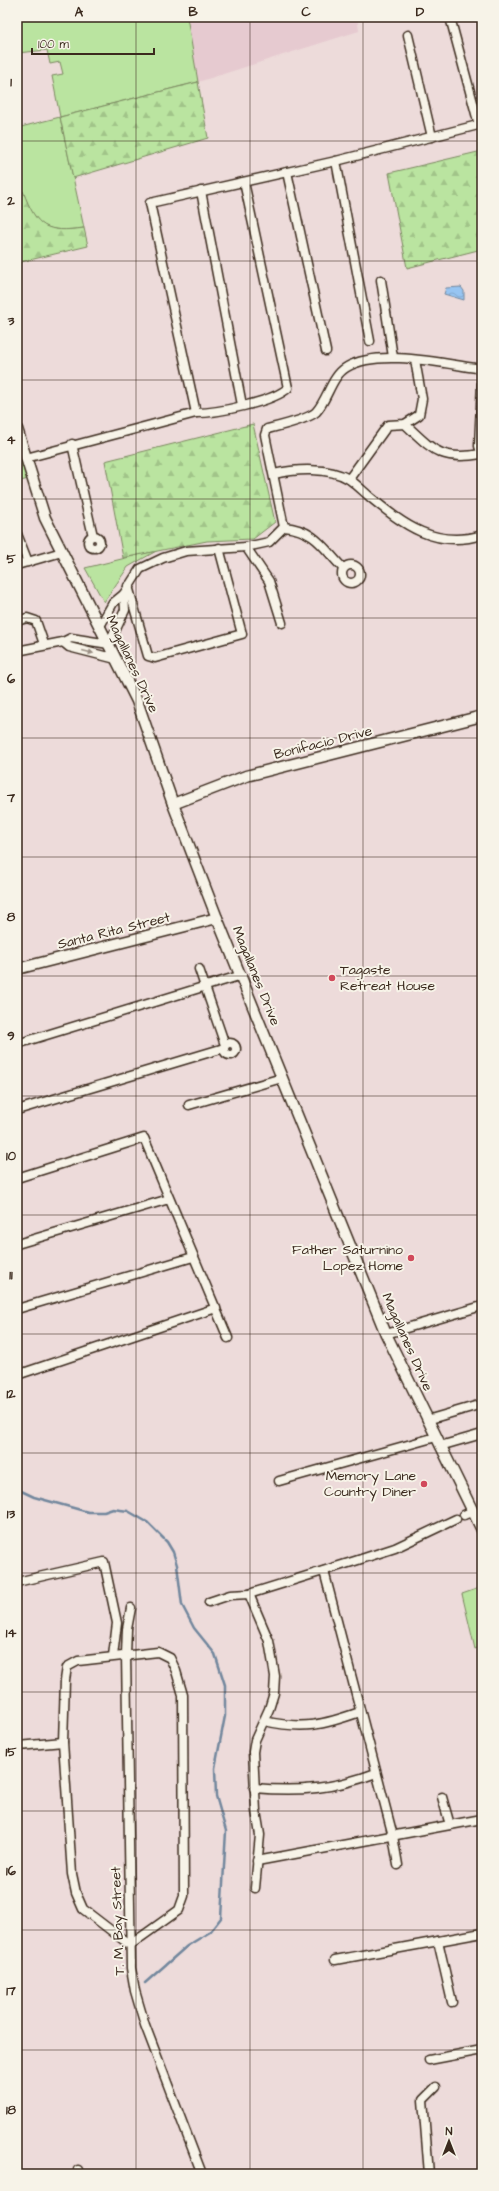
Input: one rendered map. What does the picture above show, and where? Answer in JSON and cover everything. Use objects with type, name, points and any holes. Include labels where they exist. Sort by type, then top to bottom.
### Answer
[{"type":"street","points":[[196,413],[150,202],[336,161],[432,138],[480,124],[451,21]]},
{"type":"street","points":[[408,35],[432,138]]},
{"type":"street","points":[[336,161],[370,340]]},
{"type":"street","points":[[287,172],[326,351]]},
{"type":"street","points":[[26,458],[72,444],[196,413],[208,413],[281,395],[288,388],[244,182]]},
{"type":"street","points":[[201,191],[242,405]]},
{"type":"street","points":[[381,280],[393,357]]},
{"type":"street","points":[[284,527],[265,435],[267,429],[307,417],[315,412],[332,383],[345,367],[363,360],[393,357],[482,369]]},
{"type":"street","points":[[349,479],[388,425],[405,424],[419,415],[422,406],[415,360]]},
{"type":"street","points":[[405,424],[436,451],[451,456],[482,454],[479,446],[482,382]]},
{"type":"street","name":"Magallanes Drive","points":[[17,429],[46,518],[137,701],[173,804],[217,918],[242,975],[282,1078],[386,1334],[438,1441],[464,1515],[482,1530]]},
{"type":"street","points":[[72,444],[93,536]]},
{"type":"street","points":[[274,474],[285,472],[333,472],[349,479],[400,521],[418,531],[452,540],[467,540],[482,535]]},
{"type":"street","points":[[100,626],[113,603],[126,590],[140,569],[163,558],[186,550],[246,547],[269,542],[284,527],[297,528],[309,533],[326,548],[343,568]]},
{"type":"street","points":[[17,534],[28,562]]},
{"type":"street","points":[[246,547],[269,581],[282,623]]},
{"type":"street","points":[[126,590],[148,656],[155,658],[242,634],[219,548]]},
{"type":"street","points":[[17,565],[62,552]]},
{"type":"street","points":[[17,650],[44,644],[63,642],[71,638],[109,644],[125,610],[126,590]]},
{"type":"street","points":[[17,621],[28,618],[36,622],[44,644]]},
{"type":"street","points":[[63,642],[69,647],[116,659]]},
{"type":"street","name":"Bonifacio Drive","points":[[173,804],[246,776],[482,716]]},
{"type":"street","name":"Santa Rita Street","points":[[17,970],[217,918]]},
{"type":"street","points":[[17,1110],[224,1047],[199,969]]},
{"type":"street","points":[[17,1044],[242,975]]},
{"type":"street","points":[[189,1105],[282,1078]]},
{"type":"street","points":[[17,1178],[144,1138],[228,1338]]},
{"type":"street","points":[[17,1244],[169,1199]]},
{"type":"street","points":[[17,1309],[193,1257]]},
{"type":"street","points":[[386,1334],[482,1306]]},
{"type":"street","points":[[17,1375],[216,1308]]},
{"type":"street","points":[[427,1420],[482,1404]]},
{"type":"street","points":[[279,1481],[438,1441],[482,1434]]},
{"type":"street","points":[[209,1602],[230,1595],[249,1594],[395,1548],[464,1515]]},
{"type":"street","points":[[17,1582],[104,1562],[117,1623],[113,1656]]},
{"type":"street","points":[[324,1571],[393,1836],[398,1865]]},
{"type":"street","points":[[249,1594],[269,1641],[275,1676],[274,1693],[264,1721],[255,1740],[253,1752],[254,1788],[260,1835],[255,1888]]},
{"type":"street","name":"T. M. Bay Street","points":[[131,1608],[127,1629],[126,1654],[130,1945],[135,1991],[145,2024],[202,2174]]},
{"type":"street","points":[[158,1652],[170,1658],[176,1671],[183,1695],[184,1896],[179,1910],[130,1945],[83,1909],[76,1894],[72,1874],[63,1742],[65,1680],[67,1667],[78,1661],[113,1656],[158,1652]]},
{"type":"street","points":[[264,1721],[299,1727],[326,1724],[360,1712]]},
{"type":"street","points":[[19,1746],[63,1742]]},
{"type":"street","points":[[254,1788],[306,1791],[343,1784],[376,1773]]},
{"type":"street","points":[[442,1797],[450,1824]]},
{"type":"street","points":[[257,1861],[482,1819]]},
{"type":"street","points":[[334,1960],[482,1933]]},
{"type":"street","points":[[438,1941],[452,2002]]},
{"type":"street","points":[[429,2060],[482,2050]]},
{"type":"street","points":[[429,2174],[423,2100],[436,2087]]},
{"type":"shaded area","points":[[187,17],[357,17],[359,31],[198,82]]},
{"type":"green space","points":[[17,17],[187,17],[198,82],[60,117],[52,76],[63,74],[60,62],[50,64],[47,50],[17,53]]},
{"type":"green space","points":[[198,82],[208,138],[73,178],[60,117]]},
{"type":"green space","points":[[60,117],[84,228],[60,230],[44,225],[38,221],[33,214],[23,192],[17,193],[17,128]]},
{"type":"green space","points":[[482,151],[482,249],[407,268],[389,173]]},
{"type":"green space","points":[[23,191],[33,213],[38,220],[44,225],[60,230],[84,228],[88,246],[17,263],[17,193]]},
{"type":"green space","points":[[253,424],[275,522],[253,539],[207,541],[123,558],[105,461]]},
{"type":"green space","points":[[17,446],[28,479],[17,482]]},
{"type":"green space","points":[[158,550],[128,567],[104,602],[85,568]]},
{"type":"green space","points":[[482,1587],[482,1646],[475,1649],[462,1594]]},
{"type":"water","points":[[461,287],[464,291],[464,300],[444,294],[446,288]]},
{"type":"waterway","points":[[17,1489],[34,1497],[88,1512],[104,1512],[113,1509],[128,1511],[147,1522],[167,1542],[173,1552],[177,1565],[182,1605],[194,1628],[215,1654],[225,1685],[225,1716],[215,1768],[216,1796],[226,1831],[221,1918],[210,1932],[187,1946],[145,1983]]},
{"type":"place","name":"Tagaste Retreat House","points":[[332,978]]},
{"type":"place","name":"Father Saturnino Lopez Home","points":[[411,1258]]},
{"type":"place","name":"Memory Lane Country Diner","points":[[424,1484]]}]
